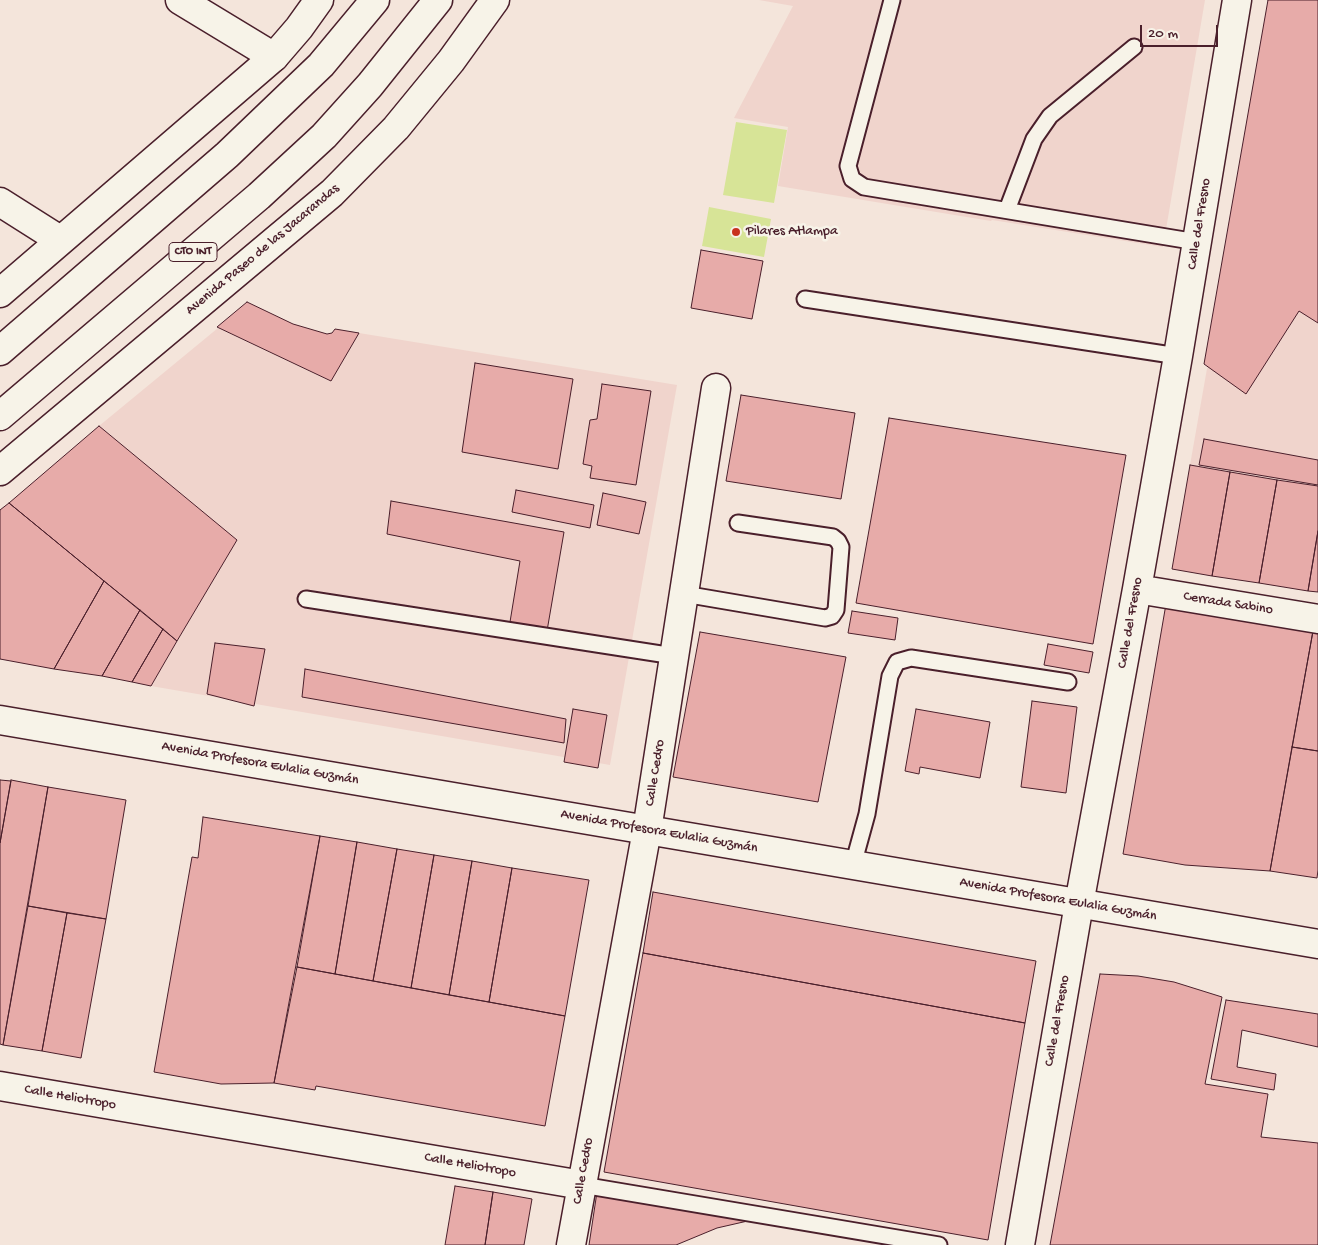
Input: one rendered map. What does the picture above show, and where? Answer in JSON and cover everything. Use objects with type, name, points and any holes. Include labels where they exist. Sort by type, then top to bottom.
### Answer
[{"type":"main road","points":[[180,0],[274,56]]},
{"type":"main road","points":[[0,292],[274,56],[300,28],[319,0]]},
{"type":"main road","points":[[0,351],[227,155],[321,65],[375,0]]},
{"type":"main road","name":"CTO INT","points":[[4,413],[259,196],[324,136],[370,85],[438,0]]},
{"type":"main road","name":"Avenida Paseo de las Jacarandas","points":[[0,471],[332,193],[396,128],[451,61],[495,0]]},
{"type":"main road","name":"Calle del Fresno","points":[[1020,1245],[1079,904],[1138,589],[1237,0]]},
{"type":"main road","points":[[0,202],[60,240]]},
{"type":"main road","name":"Calle Cedro","points":[[571,1245],[647,830],[716,388]]},
{"type":"main road","name":"Cerrada Sabino","points":[[1138,589],[1318,619]]},
{"type":"main road","name":"Avenida Profesora Eulalia Guzmán","points":[[0,720],[1318,944]]},
{"type":"main road","name":"Calle Heliotropo","points":[[0,1086],[582,1185]]},
{"type":"lane","points":[[892,0],[848,166],[852,179],[864,187],[1197,242]]},
{"type":"lane","points":[[1007,210],[1034,139],[1050,116],[1134,48]]},
{"type":"lane","points":[[804,298],[1178,356]]},
{"type":"lane","points":[[684,594],[826,618],[832,616],[836,610],[841,547],[838,541],[833,537],[738,523]]},
{"type":"lane","points":[[306,599],[674,656]]},
{"type":"lane","points":[[853,865],[867,814],[890,676],[897,662],[911,658],[1068,682]]},
{"type":"lane","name":"Calle Heliotropo","points":[[582,1185],[939,1245]]},
{"type":"shaded area","points":[[759,0],[1205,0],[1163,247],[778,186],[788,127],[734,118],[793,6]]},
{"type":"shaded area","points":[[1272,0],[1318,0],[1318,486],[1190,465]]},
{"type":"shaded area","points":[[218,328],[330,381],[359,333],[677,385],[610,765],[151,686],[237,540],[99,426]]},
{"type":"green space","points":[[736,122],[787,130],[774,203],[723,195]]},
{"type":"green space","points":[[709,207],[771,219],[764,257],[702,246]]},
{"type":"building","points":[[1268,0],[1318,0],[1318,323],[1299,311],[1246,394],[1204,364]]},
{"type":"building","points":[[701,250],[763,261],[752,319],[691,308]]},
{"type":"building","points":[[247,302],[293,324],[327,334],[332,333],[335,329],[359,333],[331,381],[217,327]]},
{"type":"building","points":[[475,363],[573,379],[558,469],[462,452]]},
{"type":"building","points":[[602,384],[651,391],[636,485],[590,478],[592,466],[583,464],[590,420],[597,419]]},
{"type":"building","points":[[741,395],[855,413],[841,499],[726,481]]},
{"type":"building","points":[[889,418],[1126,455],[1093,644],[856,603]]},
{"type":"building","points":[[99,426],[237,540],[177,641],[9,503]]},
{"type":"building","points":[[1204,439],[1318,460],[1318,485],[1199,465]]},
{"type":"building","points":[[1190,465],[1230,472],[1212,576],[1172,569]]},
{"type":"building","points":[[1230,472],[1277,480],[1259,583],[1212,576]]},
{"type":"building","points":[[1277,480],[1318,486],[1318,531],[1308,591],[1259,583]]},
{"type":"building","points":[[516,490],[594,505],[590,528],[512,512]]},
{"type":"building","points":[[603,493],[646,502],[639,534],[597,525]]},
{"type":"building","points":[[391,501],[564,532],[547,631],[510,622],[520,561],[387,534]]},
{"type":"building","points":[[9,503],[104,581],[54,669],[0,659],[0,510]]},
{"type":"building","points":[[1318,531],[1318,592],[1308,591]]},
{"type":"building","points":[[104,581],[140,610],[102,676],[54,669]]},
{"type":"building","points":[[1166,604],[1313,631],[1270,871],[1185,865],[1123,854]]},
{"type":"building","points":[[140,610],[163,629],[132,682],[102,676]]},
{"type":"building","points":[[852,611],[898,618],[895,640],[848,633]]},
{"type":"building","points":[[163,629],[177,641],[151,686],[132,682]]},
{"type":"building","points":[[1313,631],[1318,632],[1318,751],[1292,747]]},
{"type":"building","points":[[700,632],[846,657],[818,802],[673,777]]},
{"type":"building","points":[[215,643],[265,649],[254,706],[207,694]]},
{"type":"building","points":[[1048,644],[1093,652],[1089,673],[1044,665]]},
{"type":"building","points":[[305,669],[566,719],[564,743],[302,697]]},
{"type":"building","points":[[1032,701],[1077,707],[1066,793],[1021,787]]},
{"type":"building","points":[[573,709],[607,715],[598,768],[564,762]]},
{"type":"building","points":[[916,709],[990,722],[980,778],[920,767],[919,774],[905,771]]},
{"type":"building","points":[[1292,747],[1318,751],[1317,878],[1270,871]]},
{"type":"building","points":[[0,780],[11,781],[0,843]]},
{"type":"building","points":[[11,780],[48,787],[3,1045],[0,1044],[0,843]]},
{"type":"building","points":[[48,787],[126,800],[106,919],[28,906]]},
{"type":"building","points":[[203,817],[320,836],[274,1083],[221,1084],[154,1072],[192,857],[198,858]]},
{"type":"building","points":[[320,836],[357,842],[335,974],[297,967]]},
{"type":"building","points":[[357,842],[397,849],[373,981],[335,974]]},
{"type":"building","points":[[397,849],[434,855],[411,988],[373,981]]},
{"type":"building","points":[[434,855],[472,861],[449,995],[411,988]]},
{"type":"building","points":[[472,861],[512,868],[489,1002],[449,995]]},
{"type":"building","points":[[512,868],[589,880],[565,1016],[489,1002]]},
{"type":"building","points":[[653,892],[1036,961],[1025,1023],[643,953]]},
{"type":"building","points":[[28,906],[67,913],[42,1051],[3,1045]]},
{"type":"building","points":[[67,913],[106,919],[81,1058],[42,1051]]},
{"type":"building","points":[[643,953],[1025,1023],[988,1240],[604,1172]]},
{"type":"building","points":[[297,967],[565,1016],[545,1126],[316,1086],[315,1090],[274,1083]]},
{"type":"building","points":[[1100,974],[1138,976],[1174,982],[1222,997],[1205,1084],[1268,1094],[1261,1137],[1318,1143],[1318,1245],[1050,1245]]},
{"type":"building","points":[[1226,1000],[1318,1014],[1318,1047],[1242,1030],[1237,1067],[1276,1074],[1274,1090],[1211,1079]]},
{"type":"building","points":[[455,1186],[493,1192],[485,1245],[445,1245]]},
{"type":"building","points":[[493,1192],[532,1199],[524,1245],[485,1245]]},
{"type":"building","points":[[597,1192],[752,1220],[717,1228],[676,1245],[589,1245]]},
{"type":"place","name":"Pilares Atlampa","points":[[736,232]]}]
